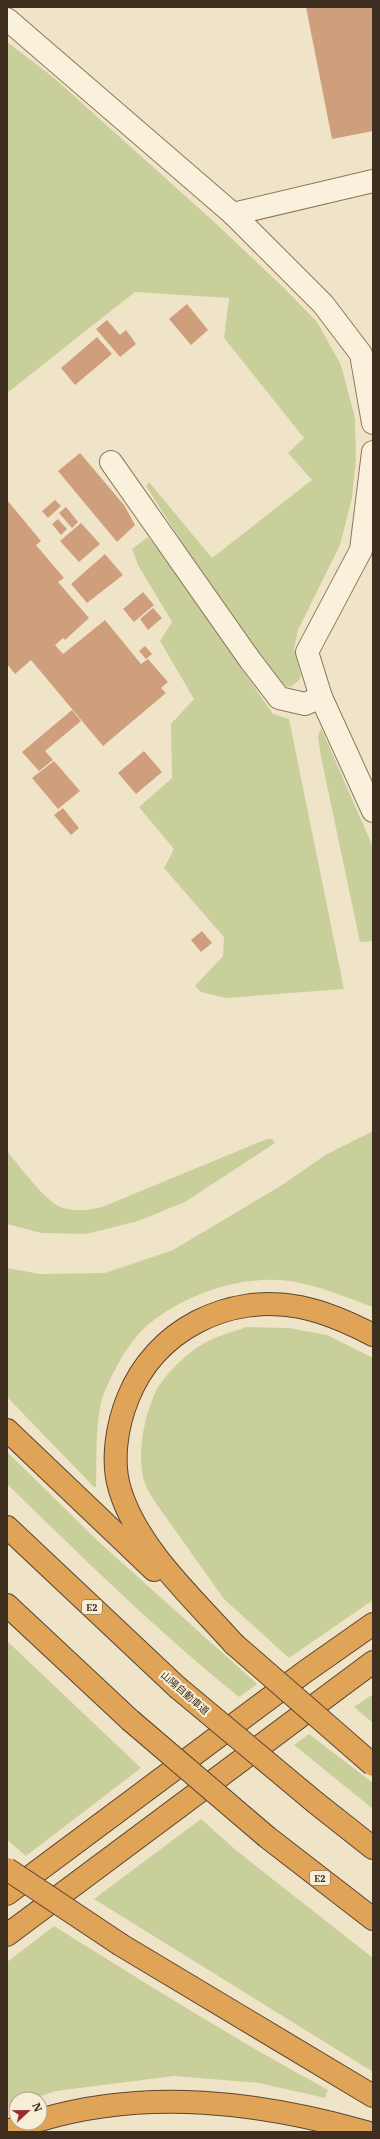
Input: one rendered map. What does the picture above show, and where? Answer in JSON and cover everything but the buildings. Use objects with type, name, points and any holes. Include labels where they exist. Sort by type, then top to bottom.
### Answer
[{"type":"highway","points":[[234,1644],[147,1544],[131,1519],[119,1490],[115,1465],[118,1436],[123,1409],[134,1382],[152,1356],[176,1333],[204,1317],[236,1306],[266,1305],[299,1307],[336,1317],[373,1335]]},
{"type":"highway","points":[[7,1430],[98,1518],[234,1644],[373,1765]]},
{"type":"highway","name":"山陽自動車道","points":[[7,1527],[177,1687],[316,1803],[373,1848]]},
{"type":"highway","name":"E2","points":[[7,1605],[130,1720],[267,1836],[373,1919]]},
{"type":"highway","points":[[7,1894],[294,1680],[373,1624]]},
{"type":"highway","points":[[7,1934],[373,1662]]},
{"type":"highway","points":[[7,1869],[121,1945],[373,2096]]},
{"type":"highway","points":[[48,2118],[66,2112],[122,2104],[180,2101],[235,2105],[292,2114],[366,2132]]},
{"type":"street","points":[[7,19],[233,214],[323,304],[361,354],[373,423]]},
{"type":"street","points":[[233,214],[373,181]]},
{"type":"street","points":[[373,452],[361,550],[307,652],[321,697],[373,811]]},
{"type":"street","points":[[111,462],[279,698],[305,704],[321,697]]},
{"type":"green space","points":[[7,42],[53,77],[212,220],[283,287],[317,322],[341,365],[355,418],[356,459],[352,498],[340,545],[298,630],[294,649],[301,675],[300,679],[291,687],[284,686],[229,616],[146,486],[149,482],[212,558],[312,480],[288,453],[304,438],[224,338],[229,298],[135,292],[7,393]]},
{"type":"green space","points":[[148,537],[163,556],[273,714],[289,719],[344,989],[226,998],[201,992],[195,986],[223,956],[224,937],[164,868],[174,849],[139,807],[172,778],[171,724],[194,699],[160,641],[172,622],[138,565],[132,549]]},
{"type":"green space","points":[[321,728],[373,847],[373,941],[360,942],[321,757],[318,737]]},
{"type":"green space","points":[[373,1131],[373,1307],[310,1285],[289,1281],[271,1280],[252,1281],[216,1288],[181,1303],[165,1312],[150,1323],[135,1338],[122,1356],[103,1396],[100,1405],[98,1428],[96,1487],[94,1487],[7,1397],[7,1268],[40,1274],[105,1273],[173,1250],[282,1185],[327,1154]]},
{"type":"green space","points":[[267,1139],[272,1139],[275,1143],[185,1202],[138,1221],[86,1234],[41,1233],[7,1224],[7,1151],[41,1192],[56,1205],[73,1210],[83,1210],[102,1207]]},
{"type":"green space","points":[[246,1327],[289,1328],[327,1335],[373,1358],[373,1600],[289,1658],[224,1599],[150,1494],[143,1476],[141,1464],[142,1438],[148,1412],[159,1385],[181,1361],[198,1347],[216,1338]]},
{"type":"green space","points":[[7,1452],[99,1542],[257,1684],[239,1697],[120,1593],[7,1484]]},
{"type":"green space","points":[[7,1641],[141,1768],[26,1856],[7,1840]]},
{"type":"green space","points":[[373,1694],[373,1723],[354,1707]]},
{"type":"green space","points":[[309,1734],[373,1783],[373,1809],[294,1745]]},
{"type":"green space","points":[[201,1819],[237,1851],[373,1958],[373,2072],[94,1899]]},
{"type":"green space","points":[[54,1926],[155,1989],[293,2071],[328,2090],[325,2098],[259,2083],[174,2076],[56,2091],[48,2094],[48,2091],[8,2091],[7,2107],[7,1962]]}]
